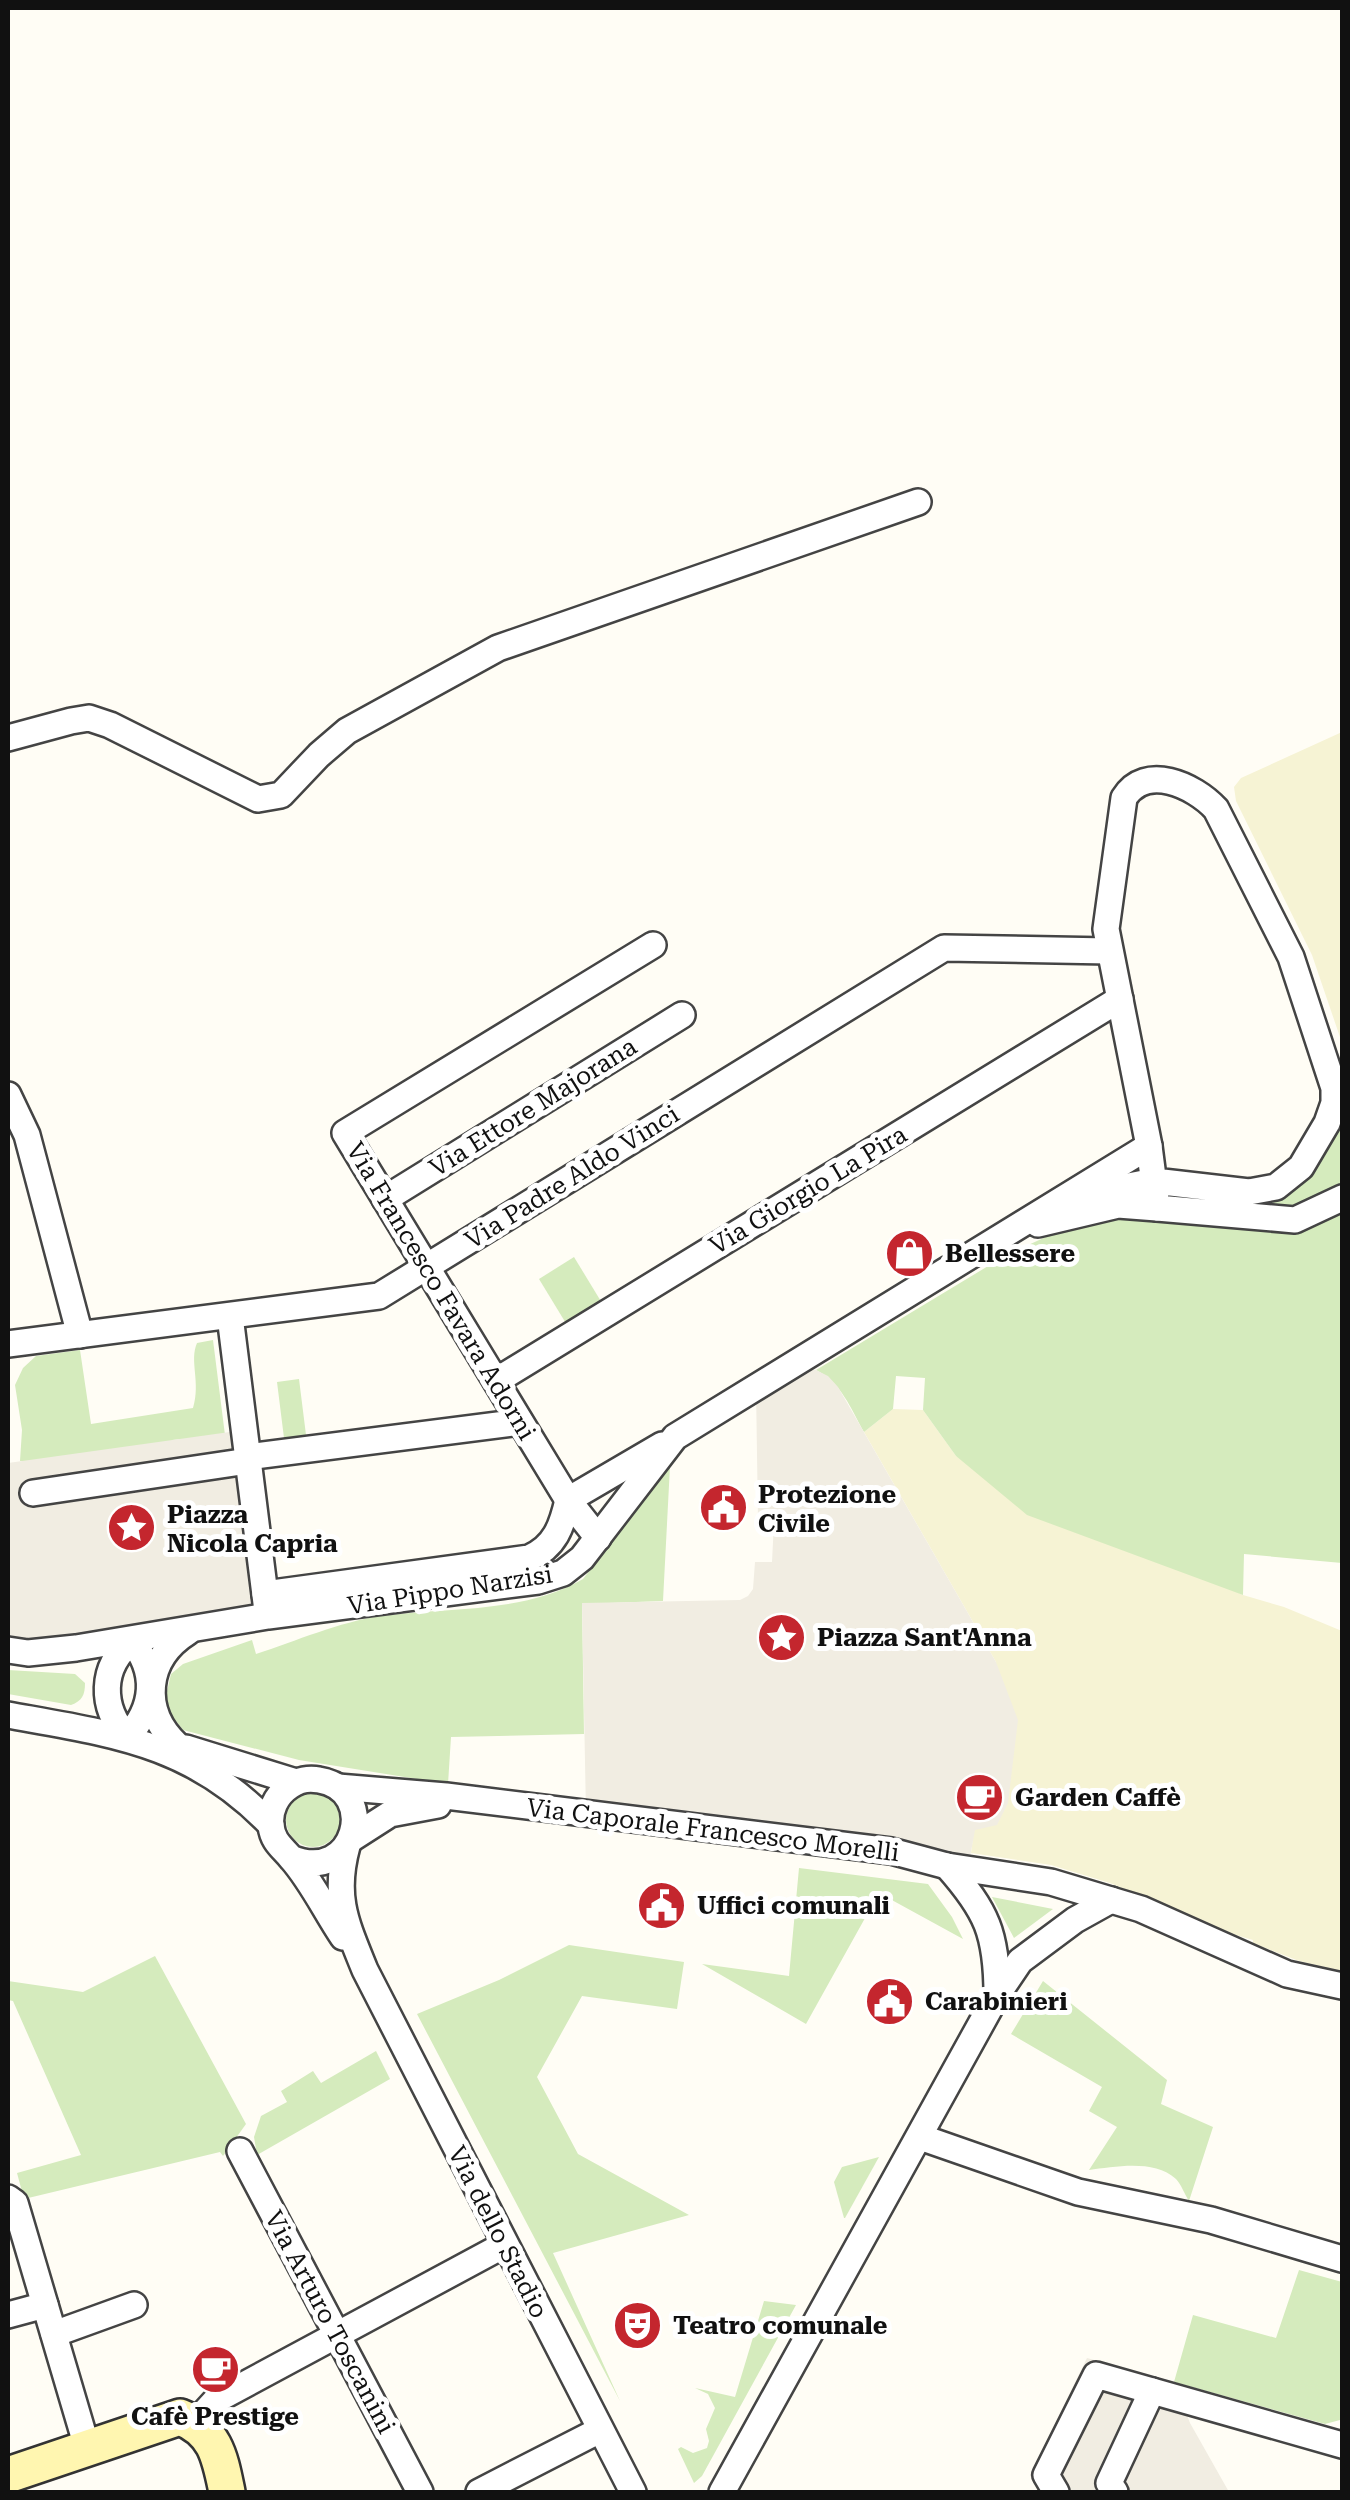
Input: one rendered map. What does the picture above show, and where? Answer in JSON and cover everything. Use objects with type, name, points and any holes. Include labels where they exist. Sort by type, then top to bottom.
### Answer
[{"type":"main road","points":[[8,2475],[180,2417],[209,2434],[220,2454],[227,2492]]},
{"type":"street","points":[[8,738],[89,718],[258,799],[268,799],[282,794],[346,731],[498,648],[918,502]]},
{"type":"street","points":[[1064,1199],[1154,1181],[1249,1192],[1276,1187],[1301,1167],[1334,1104],[1334,1088],[1291,958],[1216,810],[1206,799],[1157,778],[1143,779],[1124,798],[1108,901],[1108,951],[1149,1146],[1154,1181],[1157,1208]]},
{"type":"street","name":"Via Francesco Favara Adorni","points":[[598,1538],[568,1500],[345,1133],[652,945]]},
{"type":"street","name":"Via Padre Aldo Vinci","points":[[8,1344],[379,1296],[944,948],[1108,951]]},
{"type":"street","name":"Via Giorgio La Pira","points":[[496,1382],[1120,999]]},
{"type":"street","name":"Via Ettore Majorana","points":[[386,1199],[682,1015]]},
{"type":"street","points":[[9,1103],[27,1136],[80,1335]]},
{"type":"street","name":"Via Pippo Narzisi","points":[[8,1650],[28,1653],[191,1631],[266,1605],[538,1580],[563,1573],[582,1558],[675,1438],[1149,1146]]},
{"type":"street","points":[[1014,1230],[1118,1206],[1295,1220],[1342,1198]]},
{"type":"street","points":[[230,1316],[266,1605],[529,1558],[554,1539],[562,1526],[568,1500],[675,1438]]},
{"type":"street","points":[[33,1493],[520,1422]]},
{"type":"street","points":[[135,1739],[162,1655],[191,1631]]},
{"type":"street","points":[[75,1727],[98,1713],[112,1662],[132,1640],[143,1655],[157,1722],[176,1745]]},
{"type":"street","points":[[76,1648],[96,1661],[103,1672],[111,1712],[135,1739],[212,1773],[271,1824]]},
{"type":"street","points":[[8,1715],[176,1745],[296,1782],[325,1780],[338,1787],[483,1802]]},
{"type":"street","points":[[296,1782],[276,1800],[271,1824],[277,1844],[291,1858],[365,1970]]},
{"type":"street","points":[[338,1787],[354,1810],[340,1873],[342,1912],[365,1970]]},
{"type":"street","points":[[291,1858],[321,1863],[340,1854],[374,1822],[406,1809],[483,1802]]},
{"type":"street","name":"Via Caporale Francesco Morelli","points":[[483,1802],[891,1851],[947,1866],[1052,1882],[1141,1909],[1287,1974],[1342,1986]]},
{"type":"street","points":[[947,1866],[984,1914],[994,1939],[997,1995]]},
{"type":"street","points":[[722,2492],[997,1995],[1020,1961],[1111,1900]]},
{"type":"street","name":"Via dello Stadio","points":[[365,1970],[633,2492]]},
{"type":"street","points":[[920,2137],[1078,2192],[1211,2220],[1342,2258]]},
{"type":"street","name":"Via Arturo Toscanini","points":[[240,2151],[420,2492]]},
{"type":"street","points":[[8,2198],[14,2203],[87,2448]]},
{"type":"street","points":[[195,2423],[216,2400],[504,2245]]},
{"type":"street","points":[[8,2315],[45,2304]]},
{"type":"street","points":[[54,2334],[134,2305]]},
{"type":"street","points":[[1056,2492],[1046,2475],[1096,2375],[1342,2444]]},
{"type":"street","points":[[1115,2492],[1109,2483],[1152,2391]]},
{"type":"street","points":[[479,2492],[600,2430]]},
{"type":"shaded area","points":[[1342,732],[1342,1043],[1312,955],[1236,801],[1234,787],[1241,778]]},
{"type":"shaded area","name":"Piazza Sant'Anna","points":[[789,1368],[816,1370],[838,1387],[996,1662],[1018,1720],[1008,1803],[997,1825],[975,1830],[968,1868],[586,1814],[582,1603],[740,1600],[748,1596],[753,1589],[755,1562],[772,1562],[774,1522],[758,1520],[756,1388]]},
{"type":"shaded area","points":[[893,1409],[923,1410],[956,1456],[1243,1595],[1342,1631],[1342,1971],[1299,1961],[1110,1883],[1051,1865],[971,1853],[996,1662],[864,1432]]},
{"type":"shaded area","name":"Piazza Nicola Capria","points":[[244,1430],[268,1616],[8,1650],[8,1463]]},
{"type":"shaded area","points":[[1087,2358],[1174,2382],[1190,2423],[1229,2492],[1039,2492],[1030,2475]]},
{"type":"green space","points":[[1342,1111],[1342,1192],[1293,1213],[1172,1202],[1172,1194],[1258,1199],[1298,1186],[1314,1170],[1329,1145]]},
{"type":"green space","points":[[1342,1209],[1342,1563],[1244,1554],[1243,1595],[1027,1515],[956,1456],[923,1410],[925,1378],[896,1376],[893,1409],[864,1432],[839,1389],[816,1370],[1008,1254],[1048,1236],[1116,1218],[1257,1231],[1306,1230]]},
{"type":"green space","points":[[574,1257],[602,1303],[567,1325],[539,1279]]},
{"type":"green space","points":[[213,1340],[227,1451],[183,1439],[172,1440],[166,1466],[20,1461],[22,1430],[15,1385],[23,1368],[36,1356],[80,1350],[91,1424],[193,1408],[197,1343]]},
{"type":"green space","points":[[299,1379],[306,1435],[284,1438],[277,1382]]},
{"type":"green space","points":[[670,1466],[663,1601],[582,1604],[584,1734],[451,1737],[448,1784],[299,1760],[183,1730],[167,1710],[165,1700],[171,1674],[183,1664],[252,1640],[256,1654],[365,1619],[510,1604],[583,1579]]},
{"type":"green space","points":[[8,1670],[75,1674],[85,1683],[83,1694],[71,1705],[8,1694]]},
{"type":"green space","points":[[313,1793],[332,1801],[340,1820],[332,1839],[313,1847],[294,1839],[286,1820],[294,1801]]},
{"type":"green space","points":[[799,1868],[928,1884],[963,1939],[879,1893],[806,2024],[702,1964],[789,1976]]},
{"type":"green space","points":[[992,1897],[1053,1909],[1014,1938]]},
{"type":"green space","points":[[569,1945],[684,1962],[677,2009],[582,1996],[537,2077],[578,2154],[689,2215],[553,2253],[620,2401],[417,2014]]},
{"type":"green space","points":[[155,1956],[246,2124],[223,2156],[220,2152],[24,2199],[17,2173],[81,2155],[13,2001],[8,2000],[8,1981],[83,1992]]},
{"type":"green space","points":[[1043,1981],[1167,2080],[1161,2104],[1213,2127],[1189,2201],[1176,2179],[1157,2169],[1134,2166],[1089,2170],[1117,2127],[1089,2111],[1102,2087],[1011,2034]]},
{"type":"green space","points":[[376,2051],[390,2079],[257,2155],[254,2137],[261,2116],[287,2102],[281,2091],[313,2071],[321,2083]]},
{"type":"green space","points":[[879,2157],[844,2218],[834,2182],[842,2167]]},
{"type":"green space","points":[[1299,2270],[1342,2282],[1340,2420],[1325,2424],[1174,2382],[1193,2315],[1276,2338]]},
{"type":"green space","points":[[764,2301],[796,2305],[702,2476],[694,2483],[678,2449],[693,2453],[707,2448],[706,2429],[715,2408],[708,2394],[695,2388],[735,2397]]},
{"type":"place","name":"Bellessere","points":[[910,1253]]},
{"type":"place","name":"Protezione Civile","points":[[723,1508]]},
{"type":"place","name":"Piazza Nicola Capria","points":[[132,1528]]},
{"type":"place","name":"Piazza Sant'Anna","points":[[782,1637]]},
{"type":"place","name":"Garden Caffè","points":[[980,1797]]},
{"type":"place","name":"Uffici comunali","points":[[662,1905]]},
{"type":"place","name":"Carabinieri","points":[[890,2001]]},
{"type":"place","name":"Teatro comunale","points":[[638,2325]]},
{"type":"place","name":"Cafè Prestige","points":[[215,2370]]}]
